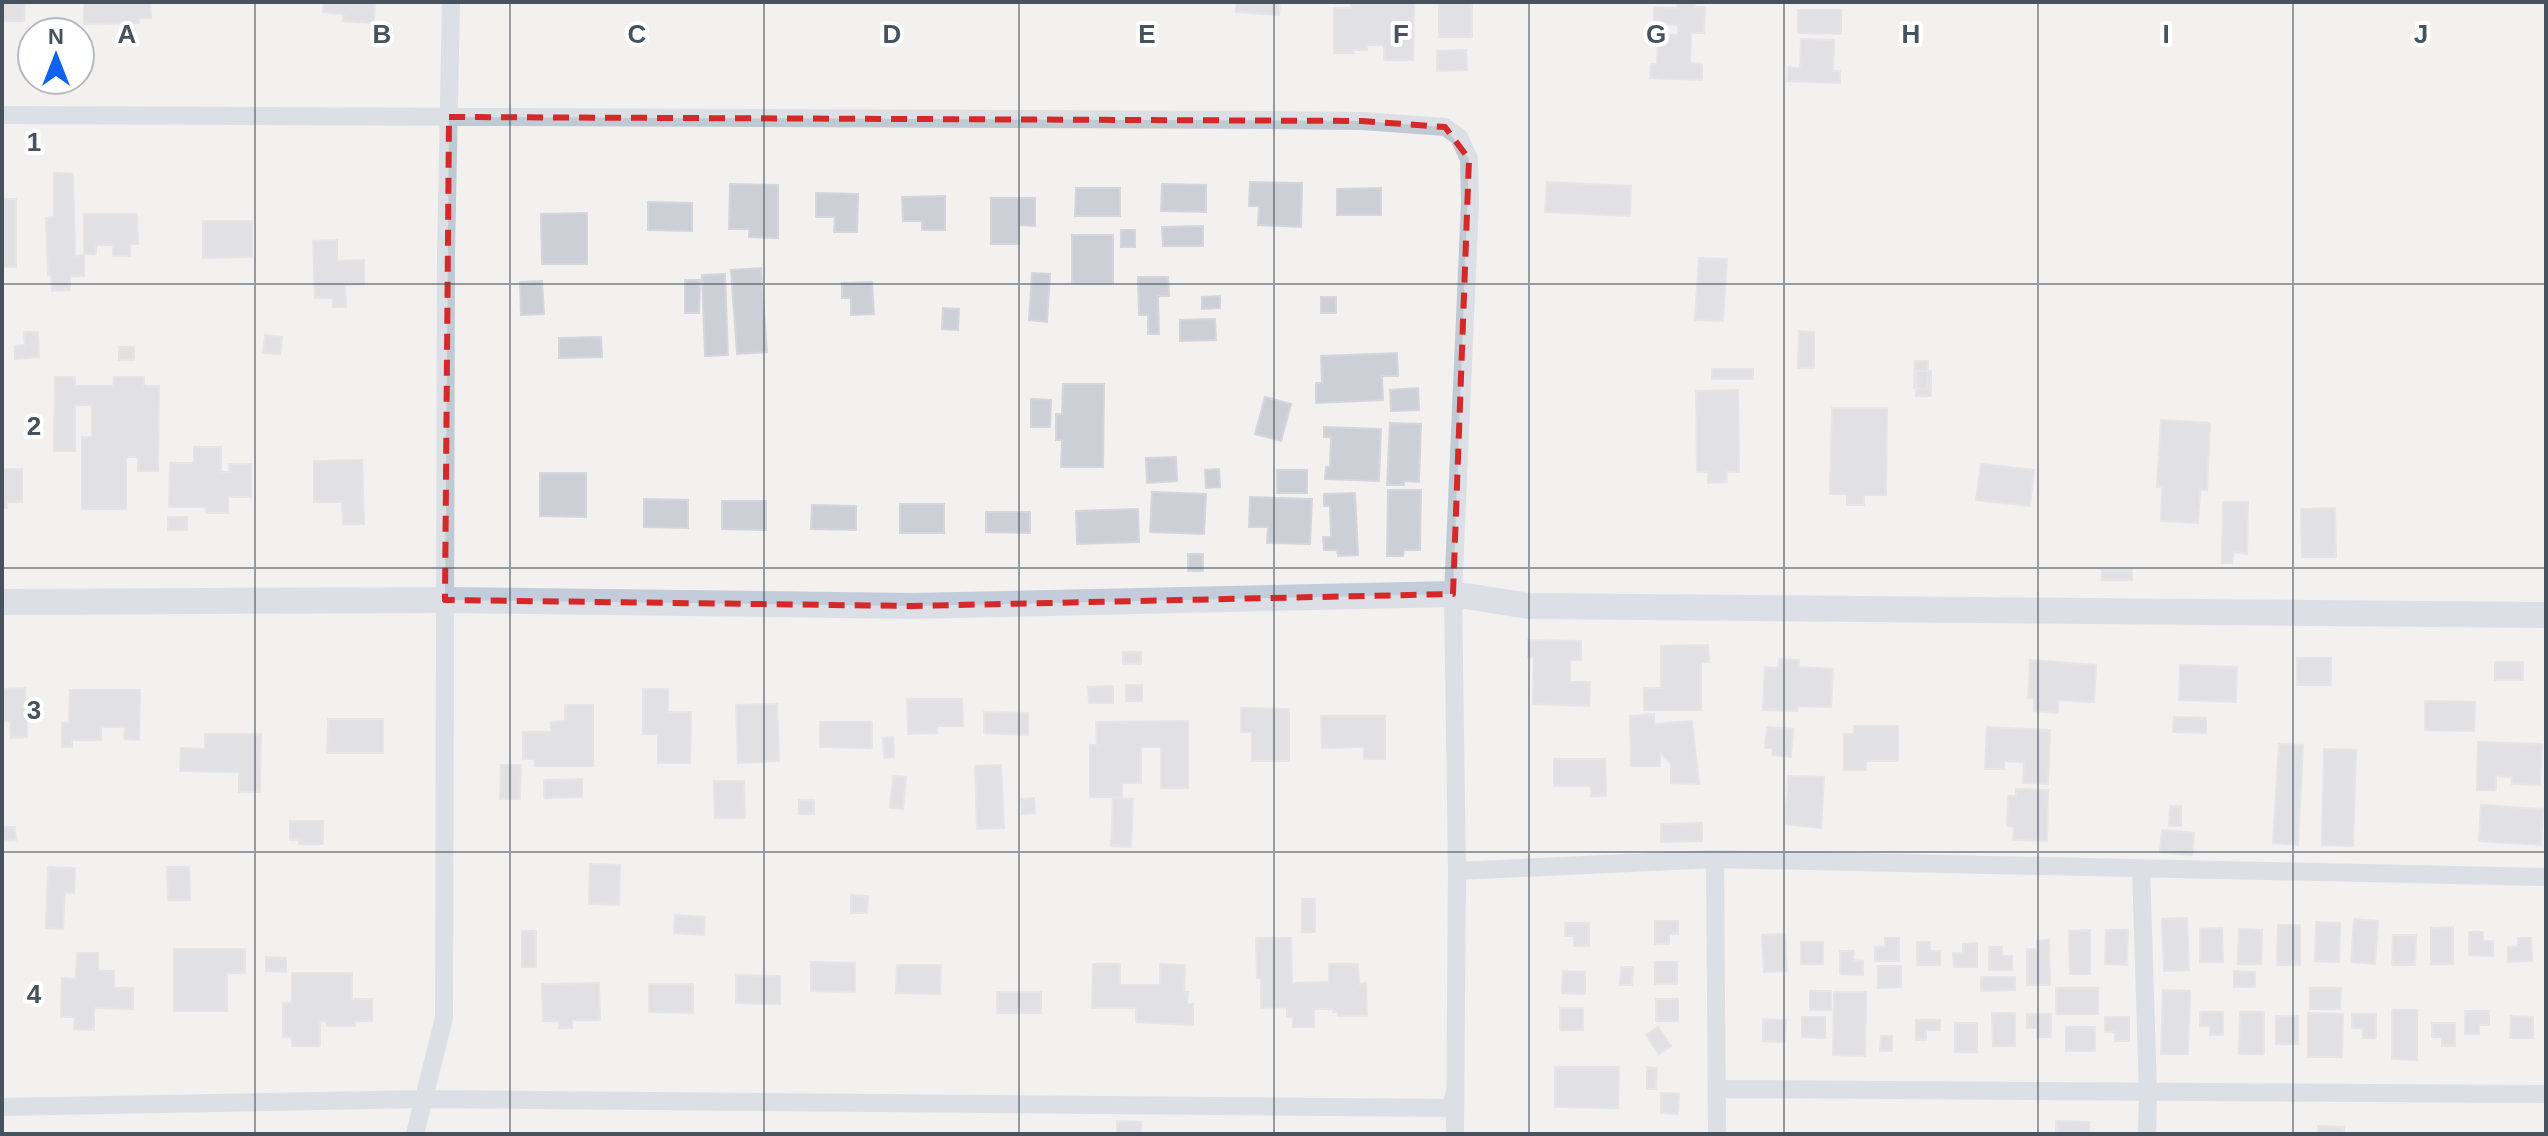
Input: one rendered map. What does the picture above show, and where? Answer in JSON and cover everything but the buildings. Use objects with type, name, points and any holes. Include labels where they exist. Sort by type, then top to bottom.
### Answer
[{"type":"street","points":[[415,1134],[444,1018],[446,254],[451,2]]},
{"type":"street","points":[[2,115],[1269,120],[1362,121],[1445,127],[1459,137],[1469,159],[1470,202],[1453,594],[1457,871],[1455,1134]]},
{"type":"street","points":[[2,602],[445,600],[912,606],[1453,594],[1529,606],[2546,615]]},
{"type":"street","points":[[1457,871],[1715,859],[2546,877]]},
{"type":"street","points":[[1715,859],[1717,1134]]},
{"type":"street","points":[[2141,868],[2147,1134]]},
{"type":"street","points":[[2,1107],[424,1099],[1451,1108],[1455,1088]]},
{"type":"street","points":[[1718,1089],[2546,1094]]},
{"type":"highlighted area","points":[[449,117],[1362,121],[1445,127],[1469,159],[1453,594],[912,606],[445,600]]}]
